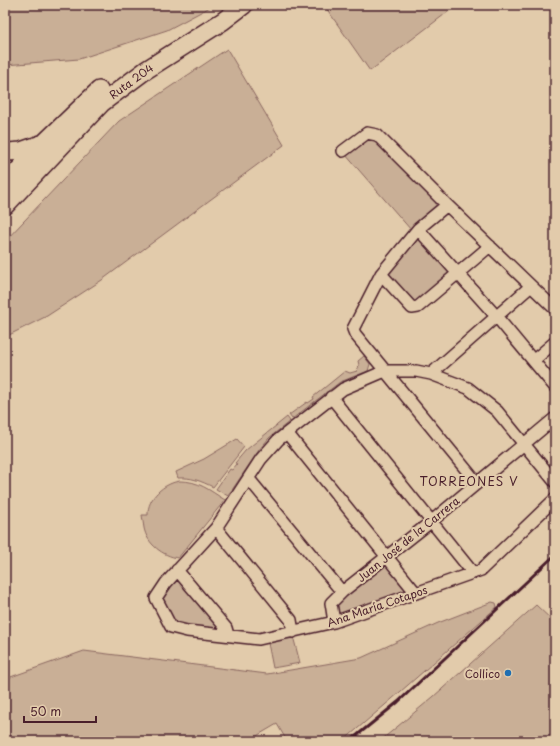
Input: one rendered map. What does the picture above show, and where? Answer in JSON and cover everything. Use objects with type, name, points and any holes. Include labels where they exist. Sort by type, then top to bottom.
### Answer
[{"type":"main road","name":"Ruta 204","points":[[15,168],[45,142],[94,94],[139,61],[215,14],[235,5]]},
{"type":"main road","name":"Ruta 204","points":[[15,168],[146,70],[223,21],[244,5]]},
{"type":"main road","points":[[5,206],[15,168]]},
{"type":"street","points":[[343,151],[367,133],[377,135],[555,309]]},
{"type":"street","points":[[447,205],[418,229],[381,274],[353,329],[355,334],[477,483]]},
{"type":"street","points":[[418,229],[496,316],[555,387]]},
{"type":"street","points":[[381,274],[412,308],[418,307],[490,246]]},
{"type":"street","points":[[431,374],[531,286]]},
{"type":"street","points":[[534,360],[555,342]]},
{"type":"street","points":[[228,635],[226,628],[178,570],[216,528],[261,459],[278,440],[343,389],[364,379],[385,371],[416,371],[431,374],[468,388],[497,411],[555,482]]},
{"type":"street","points":[[332,397],[473,573]]},
{"type":"street","name":"Juan José de la Carrera","points":[[334,622],[331,603],[342,592],[432,521],[555,418]]},
{"type":"street","points":[[287,433],[416,593]]},
{"type":"street","points":[[248,479],[342,592]]},
{"type":"street","name":"Ana María Cotapos","points":[[178,570],[166,583],[156,598],[171,627],[186,631],[259,639],[334,622],[481,570],[555,499]]},
{"type":"street","points":[[216,528],[290,620],[293,632]]},
{"type":"shaded area","points":[[5,5],[214,5],[167,30],[79,59],[5,65]]},
{"type":"shaded area","points":[[324,5],[457,5],[370,71]]},
{"type":"shaded area","points":[[227,49],[284,145],[102,280],[47,316],[5,337],[5,241],[119,121]]},
{"type":"shaded area","points":[[366,138],[374,138],[436,199],[436,209],[411,230],[345,154]]},
{"type":"shaded area","points":[[414,240],[422,240],[451,273],[414,306],[386,276]]},
{"type":"shaded area","points":[[364,356],[370,364],[368,371],[340,382],[292,419],[289,415],[307,402],[308,403],[314,399],[313,397],[345,371],[350,373],[357,371],[359,365],[358,361]]},
{"type":"shaded area","points":[[287,417],[290,421],[269,438],[259,450],[228,496],[216,489],[230,469],[232,470],[237,464],[235,463],[246,450]]},
{"type":"shaded area","points":[[237,439],[244,447],[213,487],[196,480],[178,478],[176,472],[204,459]]},
{"type":"shaded area","points":[[180,481],[198,484],[225,500],[178,558],[161,552],[152,544],[146,534],[142,515],[148,515],[150,503],[158,492],[174,482]]},
{"type":"shaded area","points":[[386,561],[411,590],[342,616],[337,611],[336,604]]},
{"type":"shaded area","points":[[180,578],[224,631],[176,625],[162,601],[163,595]]},
{"type":"shaded area","points":[[492,602],[496,603],[497,607],[343,741],[287,741],[277,724],[248,741],[5,741],[5,679],[84,651],[267,674],[361,658],[438,623]]},
{"type":"shaded area","name":"Collico","points":[[536,605],[555,623],[555,741],[380,741],[433,697]]},
{"type":"shaded area","points":[[293,636],[300,663],[273,668],[268,643]]},
{"type":"railway","points":[[350,741],[398,702],[555,555]]},
{"type":"place","name":"Collico","points":[[508,673]]},
{"type":"district","name":"TORREONES V","points":[[469,481]]}]
